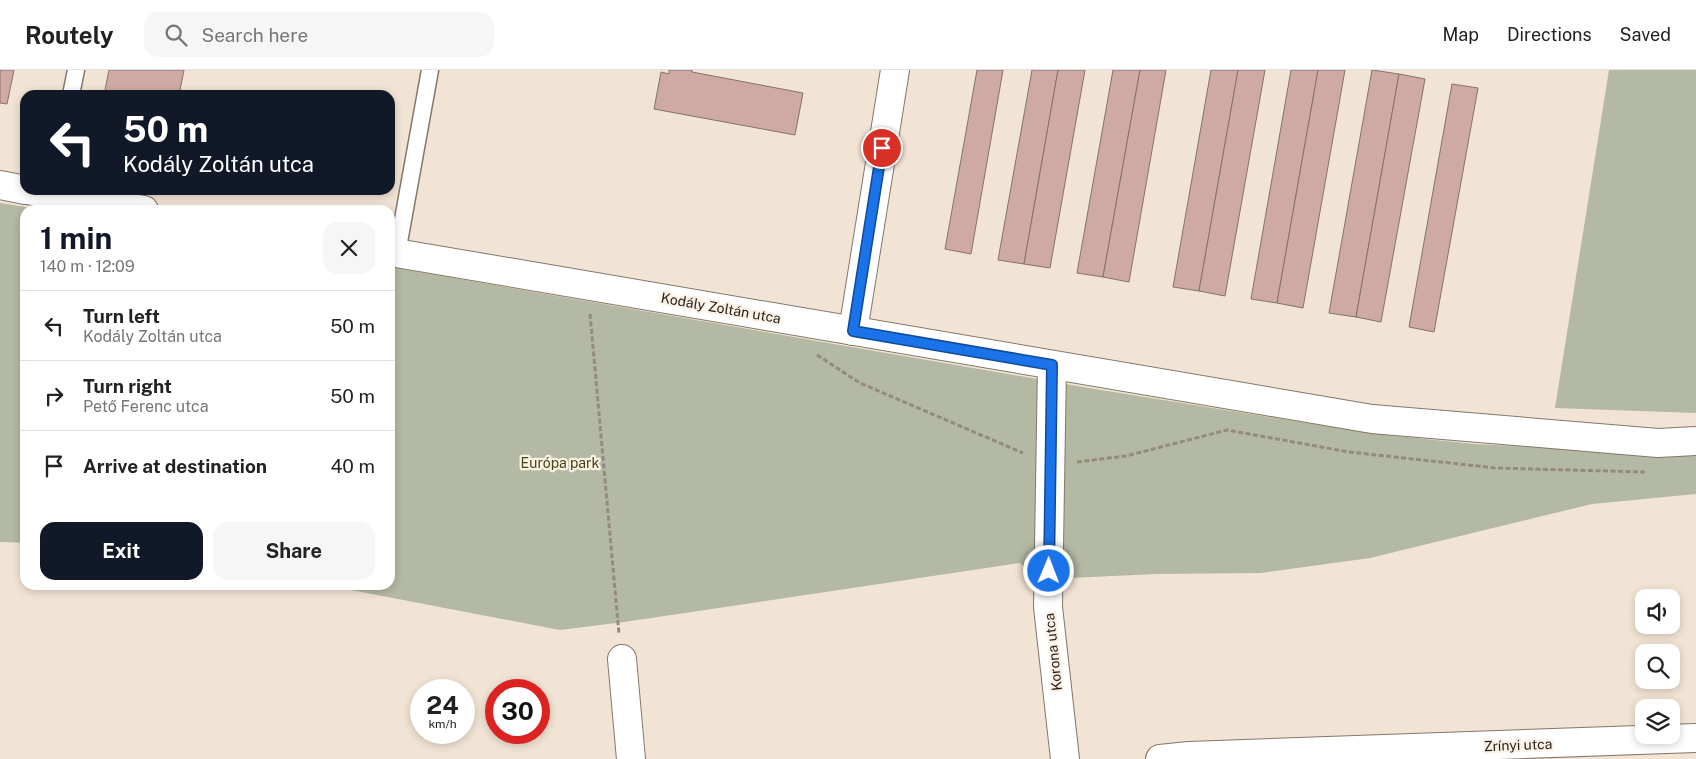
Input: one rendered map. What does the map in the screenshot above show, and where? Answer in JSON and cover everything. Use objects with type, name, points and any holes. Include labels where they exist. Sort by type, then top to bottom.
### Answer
[{"type":"street","points":[[853,331],[894,70]]},
{"type":"street","points":[[0,186],[20,189]]},
{"type":"street","points":[[69,195],[119,205]]},
{"type":"street","name":"Kodály Zoltán utca","points":[[395,252],[1372,419],[1658,443],[1696,441]]},
{"type":"street","name":"Korona utca","points":[[1052,365],[1048,607],[1065,759]]},
{"type":"street","points":[[622,659],[631,759]]},
{"type":"street","name":"Zrínyi utca","points":[[1160,759],[1696,738]]},
{"type":"lane","points":[[72,90],[76,70]]},
{"type":"lane","points":[[395,247],[430,70]]},
{"type":"path","points":[[588,286],[622,659]]},
{"type":"green space","points":[[1609,70],[1696,70],[1696,413],[1555,408]]},
{"type":"green space","points":[[0,203],[20,206],[20,543],[0,542]]},
{"type":"green space","name":"Európa park","points":[[395,268],[1089,388],[1369,433],[1474,444],[1660,453],[1696,451],[1696,494],[1592,504],[1370,558],[1261,573],[1157,574],[1069,578],[1034,576],[1020,563],[560,630],[351,590],[395,590]]},
{"type":"building","points":[[0,70],[14,70],[7,104],[0,103]]},
{"type":"building","points":[[109,70],[184,70],[180,90],[105,90]]},
{"type":"building","points":[[669,70],[692,70],[692,72],[803,93],[795,135],[654,109],[661,72],[669,74]]},
{"type":"building","points":[[977,70],[1003,70],[971,254],[945,249]]},
{"type":"building","points":[[1032,70],[1058,70],[1024,264],[998,260]]},
{"type":"building","points":[[1058,70],[1085,70],[1050,268],[1024,264]]},
{"type":"building","points":[[1113,70],[1140,70],[1103,277],[1077,273]]},
{"type":"building","points":[[1140,70],[1166,70],[1129,282],[1103,277]]},
{"type":"building","points":[[1211,70],[1238,70],[1199,291],[1173,287]]},
{"type":"building","points":[[1238,70],[1265,70],[1225,296],[1199,291]]},
{"type":"building","points":[[1291,70],[1318,70],[1277,303],[1251,299]]},
{"type":"building","points":[[1318,70],[1345,70],[1303,308],[1277,303]]},
{"type":"building","points":[[1372,70],[1399,74],[1356,317],[1329,313]]},
{"type":"building","points":[[1399,74],[1425,79],[1381,322],[1356,317]]},
{"type":"building","points":[[1452,84],[1478,88],[1434,332],[1409,327]]},
{"type":"route","points":[[882,148],[853,331],[1052,365],[1049,571]]}]
